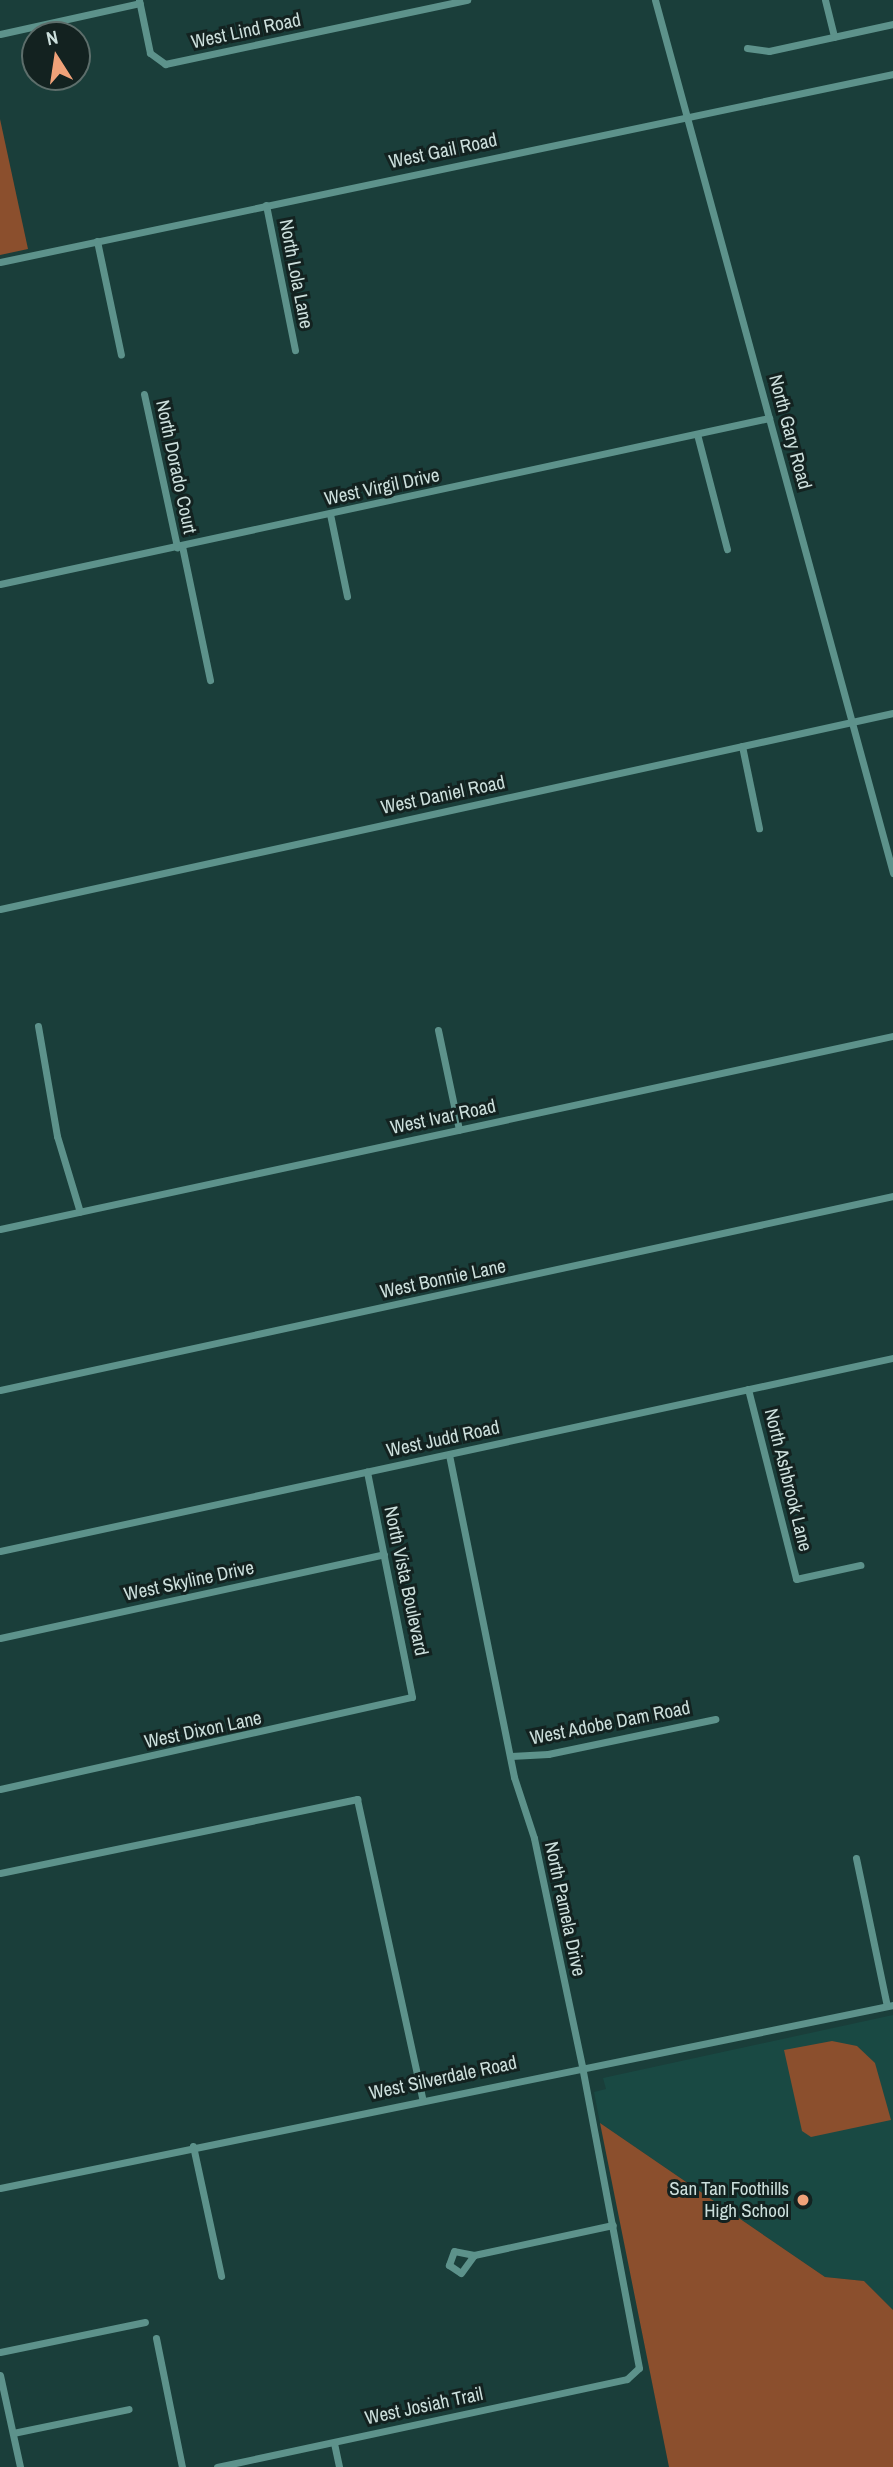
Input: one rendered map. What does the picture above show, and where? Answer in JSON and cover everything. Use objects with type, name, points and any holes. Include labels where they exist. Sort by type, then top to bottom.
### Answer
[{"type":"street","name":"West Lind Road","points":[[140,2],[155,62],[467,0]]},
{"type":"street","name":"North Gary Road","points":[[655,0],[893,873]]},
{"type":"street","points":[[825,0],[834,37]]},
{"type":"street","points":[[0,34],[140,2]]},
{"type":"street","points":[[747,48],[769,51],[893,24]]},
{"type":"street","name":"West Gail Road","points":[[0,262],[893,74]]},
{"type":"street","name":"North Lola Lane","points":[[266,205],[295,350]]},
{"type":"street","points":[[97,241],[121,355]]},
{"type":"street","name":"North Dorado Court","points":[[144,394],[210,680]]},
{"type":"street","name":"West Virgil Drive","points":[[0,584],[769,418]]},
{"type":"street","points":[[697,434],[727,550]]},
{"type":"street","points":[[330,514],[347,596]]},
{"type":"street","name":"West Daniel Road","points":[[0,909],[893,713]]},
{"type":"street","points":[[742,746],[759,828]]},
{"type":"street","points":[[38,1026],[57,1136],[80,1212]]},
{"type":"street","points":[[438,1030],[459,1130]]},
{"type":"street","name":"West Ivar Road","points":[[0,1229],[893,1036]]},
{"type":"street","name":"West Bonnie Lane","points":[[0,1390],[893,1196]]},
{"type":"street","name":"West Judd Road","points":[[0,1550],[893,1358]]},
{"type":"street","name":"North Ashbrook Lane","points":[[748,1389],[796,1579],[860,1565]]},
{"type":"street","name":"North Pamela Drive","points":[[449,1454],[511,1756],[582,2066],[613,2225],[636,2373]]},
{"type":"street","name":"North Vista Boulevard","points":[[367,1471],[412,1697]]},
{"type":"street","name":"West Skyline Drive","points":[[0,1638],[384,1554]]},
{"type":"street","name":"West Dixon Lane","points":[[0,1789],[412,1697]]},
{"type":"street","name":"West Adobe Dam Road","points":[[511,1756],[548,1754],[715,1719]]},
{"type":"street","points":[[0,1873],[357,1799],[422,2098]]},
{"type":"street","points":[[856,1858],[890,2006]]},
{"type":"street","name":"West Silverdale Road","points":[[0,2188],[422,2098],[890,2006]]},
{"type":"street","points":[[193,2146],[221,2276]]},
{"type":"street","points":[[474,2255],[613,2225]]},
{"type":"street","points":[[0,2352],[145,2322]]},
{"type":"street","points":[[156,2338],[182,2467]]},
{"type":"street","name":"West Josiah Trail","points":[[217,2467],[334,2443],[636,2373]]},
{"type":"street","points":[[0,2375],[20,2467]]},
{"type":"street","points":[[13,2433],[129,2409]]},
{"type":"street","points":[[334,2443],[339,2467]]},
{"type":"shaded area","points":[[0,119],[28,249],[0,255]]},
{"type":"shaded area","name":"San Tan Foothills High School","points":[[893,2015],[893,2310],[864,2281],[825,2277],[600,2123],[594,2092],[606,2089],[603,2078]]},
{"type":"shaded area","points":[[832,2041],[857,2046],[875,2063],[891,2120],[811,2137],[802,2131],[784,2050]]},
{"type":"shaded area","points":[[600,2123],[825,2277],[864,2281],[893,2310],[893,2467],[669,2467]]},
{"type":"place","name":"San Tan Foothills High School","points":[[803,2200]]}]
